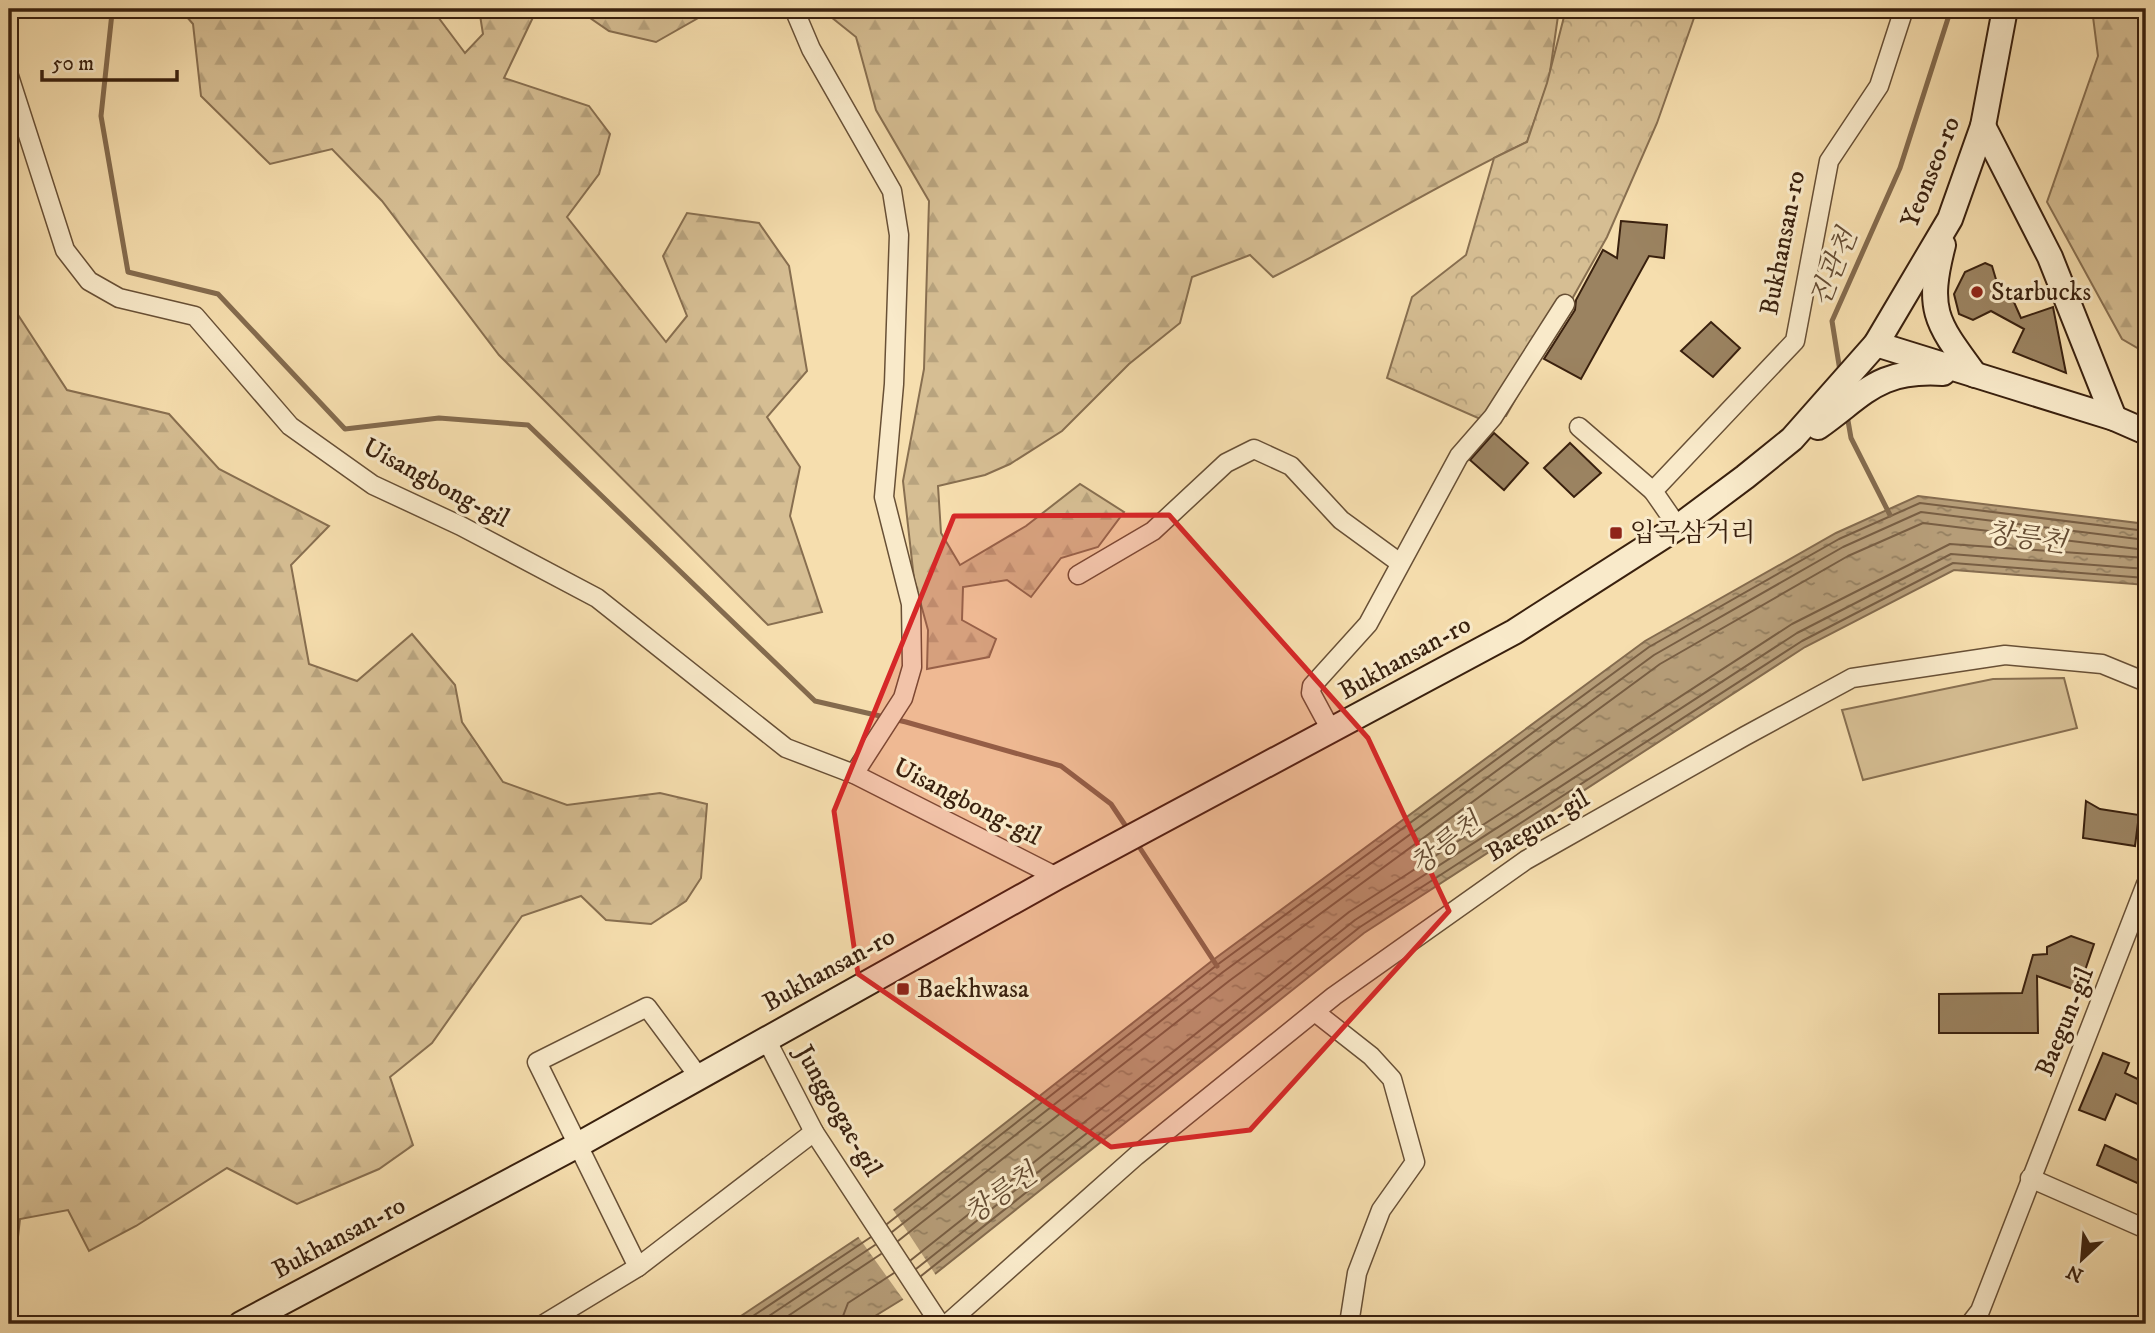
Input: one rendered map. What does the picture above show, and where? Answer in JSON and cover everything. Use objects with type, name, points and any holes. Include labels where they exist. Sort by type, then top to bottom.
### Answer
[{"type":"main road","name":"Yeonseo-ro","points":[[1792,439],[1876,344],[1950,219],[1983,126],[2005,9]]},
{"type":"main road","points":[[1983,126],[2050,257],[2114,418]]},
{"type":"main road","points":[[1950,219],[1937,266],[1934,309],[1941,327],[1975,374]]},
{"type":"main road","points":[[1876,344],[2114,418],[2146,432]]},
{"type":"main road","points":[[1792,439],[1818,426],[1874,383],[1895,375],[1925,372],[1975,374]]},
{"type":"main road","name":"Bukhansan-ro","points":[[241,1324],[576,1146],[1056,877],[1114,849],[1514,632],[1678,527],[1792,439]]},
{"type":"street","name":"Uisangbong-gil","points":[[794,9],[811,49],[892,191],[899,235],[894,383],[884,497],[911,604],[912,667],[903,698],[854,774]]},
{"type":"street","name":"Bukhansan-ro","points":[[1653,491],[1795,341],[1829,161],[1879,86],[1904,9]]},
{"type":"street","name":"Uisangbong-gil","points":[[9,76],[16,125],[65,250],[89,281],[119,298],[195,316],[290,426],[373,485],[461,526],[597,598],[786,748],[854,774],[1056,877]]},
{"type":"street","points":[[1332,732],[1311,693],[1312,685],[1368,624],[1459,456],[1493,417],[1565,304]]},
{"type":"street","points":[[1579,427],[1653,491],[1678,527]]},
{"type":"street","points":[[1079,575],[1153,531],[1226,463],[1254,449],[1291,466],[1340,520],[1400,563]]},
{"type":"street","name":"Baegun-gil","points":[[947,1324],[1136,1156],[1315,1012],[1526,860],[1852,678],[2005,655],[2102,664],[2146,682]]},
{"type":"street","name":"Baegun-gil","points":[[1970,1324],[1980,1311],[2030,1178],[2123,950],[2146,884]]},
{"type":"street","points":[[638,1267],[576,1146],[537,1062],[647,1007],[699,1077]]},
{"type":"street","points":[[1315,1012],[1371,1056],[1392,1079],[1415,1162],[1381,1210],[1357,1273],[1349,1324]]},
{"type":"street","name":"Junggogae-gil","points":[[766,1039],[814,1132],[940,1324]]},
{"type":"street","points":[[544,1324],[638,1267],[814,1132]]},
{"type":"street","points":[[2030,1178],[2146,1229]]},
{"type":"highlighted area","points":[[1169,515],[1368,738],[1449,911],[1250,1130],[1111,1147],[858,974],[834,811],[954,516]]},
{"type":"green space","points":[[180,9],[432,9],[465,53],[483,34],[479,9],[537,9],[504,78],[589,106],[610,134],[599,174],[567,217],[666,342],[687,316],[663,256],[687,213],[759,223],[789,266],[807,371],[767,417],[800,467],[790,516],[822,612],[768,625],[499,355],[382,201],[332,149],[270,164],[201,96],[193,24]]},
{"type":"green space","points":[[577,9],[714,9],[656,42],[609,31]]},
{"type":"green space","points":[[821,9],[1559,9],[1549,79],[1527,142],[1273,277],[1250,255],[1192,277],[1180,323],[1129,364],[1062,431],[1010,464],[985,475],[938,486],[941,533],[960,565],[1026,526],[1080,484],[1124,512],[1098,547],[1061,558],[1031,597],[1007,580],[963,587],[962,620],[996,639],[989,657],[927,669],[928,630],[914,579],[903,481],[924,369],[929,201],[876,110],[856,37]]},
{"type":"green space","points":[[1566,9],[1688,9],[1694,18],[1657,123],[1607,237],[1506,416],[1478,418],[1387,378],[1412,297],[1466,255],[1494,158],[1527,142],[1547,83]]},
{"type":"green space","points":[[2092,9],[2146,9],[2146,353],[2122,339],[2047,202],[2098,56]]},
{"type":"green space","points":[[9,301],[67,390],[169,414],[219,469],[329,526],[291,565],[309,664],[357,681],[412,634],[455,685],[462,722],[503,782],[567,805],[660,793],[707,804],[701,878],[686,901],[651,924],[606,920],[581,896],[522,916],[432,1043],[390,1077],[413,1145],[379,1169],[297,1204],[227,1168],[136,1226],[89,1251],[68,1210],[20,1219],[15,1264],[9,1265]]},
{"type":"green space","points":[[2064,678],[2077,728],[1863,780],[1842,710],[1993,679]]},
{"type":"water","name":"창릉천","points":[[1918,496],[2146,524],[2146,585],[1954,570],[1805,647],[1364,933],[906,1297],[862,1324],[729,1324],[861,1236],[1213,960],[1645,641],[1836,533]]},
{"type":"pier","points":[[892,1208],[937,1277],[905,1302],[857,1235]]},
{"type":"building","points":[[1621,221],[1667,225],[1664,258],[1649,256],[1581,379],[1544,359],[1575,310],[1576,300],[1603,250],[1617,258]]},
{"type":"building","points":[[1985,263],[1992,266],[2000,293],[2009,291],[2021,318],[2053,307],[2066,373],[2013,352],[2024,329],[1991,311],[1973,320],[1959,314],[1954,294],[1965,272]]},
{"type":"building","points":[[1711,322],[1740,348],[1713,377],[1681,351]]},
{"type":"building","points":[[1494,433],[1528,463],[1504,490],[1470,460]]},
{"type":"building","points":[[1570,443],[1601,473],[1574,497],[1544,468]]},
{"type":"building","points":[[2086,801],[2100,809],[2139,815],[2135,846],[2083,838]]},
{"type":"building","points":[[2071,936],[2094,944],[2078,991],[2037,976],[2038,1033],[1939,1033],[1939,994],[2022,993],[2033,955],[2047,954],[2047,947]]},
{"type":"building","points":[[2103,1053],[2129,1063],[2125,1073],[2146,1083],[2146,1108],[2116,1094],[2105,1120],[2079,1110]]},
{"type":"building","points":[[2105,1145],[2146,1164],[2146,1187],[2097,1165]]},
{"type":"waterway","points":[[109,9],[112,13],[101,116],[128,272],[218,294],[345,429],[439,418],[528,425],[815,701],[906,722],[1061,766],[1111,804],[1129,831]]},
{"type":"waterway","name":"진관천","points":[[1840,371],[1832,321],[1900,168],[1951,9]]},
{"type":"waterway","name":"진관천","points":[[1847,415],[1851,438],[1890,515]]},
{"type":"waterway","points":[[1136,842],[1217,966]]},
{"type":"place","name":"Starbucks","points":[[1977,292]]},
{"type":"place","name":"입곡삼거리","points":[[1616,533]]},
{"type":"place","name":"Baekhwasa","points":[[903,989]]}]
